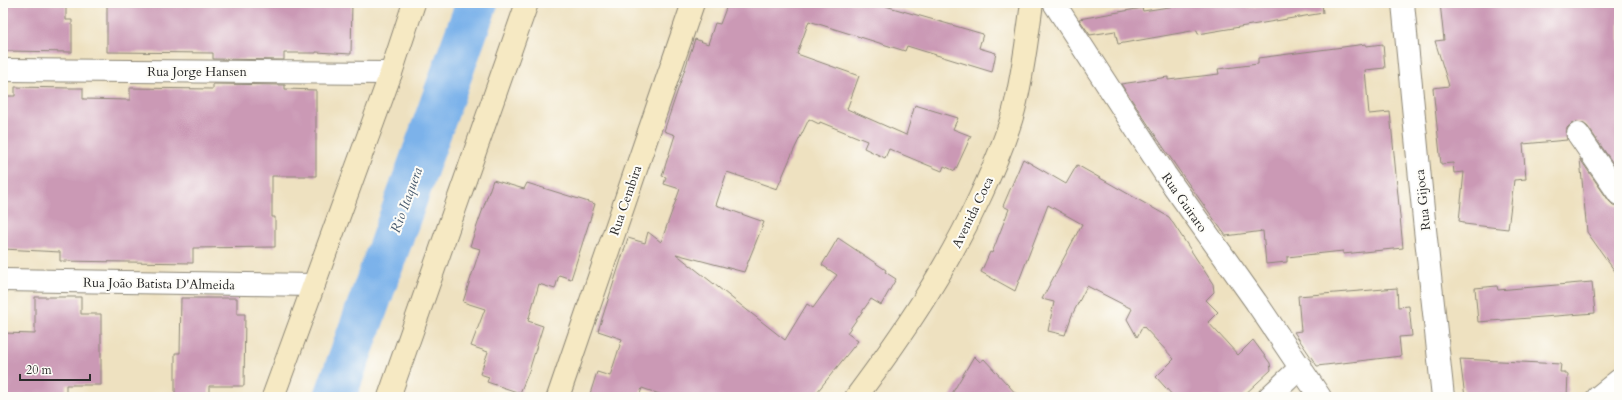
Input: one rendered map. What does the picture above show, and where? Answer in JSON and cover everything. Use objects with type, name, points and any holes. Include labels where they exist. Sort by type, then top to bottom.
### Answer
[{"type":"street","points":[[273,397],[391,73],[414,3]]},
{"type":"street","points":[[389,397],[527,3]]},
{"type":"street","name":"Rua Cembira","points":[[558,397],[693,3]]},
{"type":"street","name":"Avenida Coca","points":[[856,397],[888,355],[926,299],[965,229],[996,162],[1014,112],[1022,76],[1032,3]]},
{"type":"street","name":"Rua Guiraro","points":[[1054,3],[1165,174],[1301,367],[1320,397]]},
{"type":"street","name":"Rua Gijoca","points":[[1402,3],[1443,397]]},
{"type":"street","name":"Rua Jorge Hansen","points":[[3,70],[391,73]]},
{"type":"street","points":[[1578,134],[1619,194]]},
{"type":"street","name":"Rua João Batista D'Almeida","points":[[3,280],[314,285]]},
{"type":"street","points":[[1269,397],[1301,367]]},
{"type":"street","points":[[1598,397],[1619,380]]},
{"type":"building","points":[[3,3],[66,4],[66,20],[72,20],[72,52],[3,51]]},
{"type":"building","points":[[107,3],[352,3],[351,54],[316,52],[284,53],[284,60],[213,59],[213,53],[107,52]]},
{"type":"building","points":[[728,3],[875,3],[983,34],[979,48],[996,53],[992,72],[907,46],[905,51],[809,21],[797,54],[859,76],[847,109],[906,135],[915,105],[958,118],[953,129],[971,136],[955,171],[944,166],[942,171],[889,149],[885,158],[864,148],[867,141],[809,119],[777,189],[727,172],[716,205],[764,222],[744,272],[676,254],[785,340],[807,304],[813,308],[837,275],[822,265],[838,238],[886,270],[885,272],[896,279],[881,305],[871,299],[847,333],[858,341],[813,397],[668,397],[642,388],[639,397],[589,397],[597,372],[610,376],[622,339],[598,331],[628,238],[645,243],[648,232],[661,242],[680,189],[664,184],[666,177],[662,176],[675,135],[664,131],[695,39],[708,44],[715,23],[720,24]]},
{"type":"building","points":[[1194,3],[1246,3],[1247,8],[1275,3],[1322,3],[1323,13],[1198,34],[1197,30],[1118,44],[1115,31],[1090,35],[1079,19],[1142,8],[1143,11]]},
{"type":"building","points":[[1440,3],[1619,3],[1619,172],[1588,127],[1583,123],[1577,122],[1571,124],[1567,128],[1567,140],[1523,144],[1526,179],[1514,180],[1508,229],[1464,224],[1464,222],[1459,221],[1464,172],[1454,173],[1453,163],[1441,164],[1433,88],[1449,86],[1435,41],[1444,40]]},
{"type":"building","points":[[1366,44],[1366,46],[1383,44],[1385,68],[1365,70],[1369,114],[1390,112],[1403,248],[1343,254],[1343,251],[1287,257],[1287,262],[1266,264],[1263,231],[1226,236],[1178,169],[1121,84],[1168,77],[1168,80],[1219,74],[1218,69],[1258,64],[1258,58]]},
{"type":"building","points":[[213,84],[285,85],[285,89],[316,90],[316,176],[272,176],[272,217],[275,217],[275,247],[193,248],[193,263],[60,261],[60,252],[3,249],[3,96],[15,96],[15,87],[83,88],[83,99],[130,100],[130,88],[213,89]]},
{"type":"building","points":[[1023,159],[1066,184],[1077,165],[1169,217],[1213,284],[1214,292],[1206,300],[1218,312],[1208,322],[1238,355],[1253,340],[1270,363],[1271,370],[1242,397],[1174,397],[1156,377],[1174,359],[1143,326],[1137,337],[1127,319],[1132,309],[1087,286],[1072,315],[1065,335],[1048,331],[1054,302],[1042,299],[1082,224],[1048,205],[1015,291],[981,272],[990,252],[992,253],[1009,209],[1003,206]]},
{"type":"building","points":[[1580,159],[1609,201],[1613,205],[1619,206],[1619,277],[1587,232]]},
{"type":"building","points":[[493,180],[524,189],[527,183],[595,204],[571,279],[559,275],[555,289],[539,284],[528,321],[543,326],[529,371],[520,393],[487,382],[489,377],[480,374],[488,352],[471,346],[485,309],[463,302],[480,249],[470,246]]},
{"type":"building","points":[[1592,282],[1595,313],[1478,322],[1475,288],[1497,286],[1498,290]]},
{"type":"building","points":[[1397,288],[1398,307],[1409,306],[1412,336],[1399,337],[1401,356],[1317,366],[1294,332],[1301,331],[1298,296]]},
{"type":"building","points":[[35,297],[81,297],[81,314],[101,314],[101,385],[66,385],[66,397],[3,397],[3,333],[35,334]]},
{"type":"building","points":[[181,298],[237,298],[237,314],[245,314],[244,386],[209,386],[209,397],[175,397],[175,353],[180,353]]},
{"type":"building","points":[[974,356],[980,362],[984,359],[1019,397],[950,397]]},
{"type":"building","points":[[1460,359],[1561,364],[1560,372],[1565,372],[1565,374],[1568,374],[1567,397],[1465,397]]},
{"type":"waterway","name":"Rio Itaquera","points":[[335,397],[477,3]]}]
